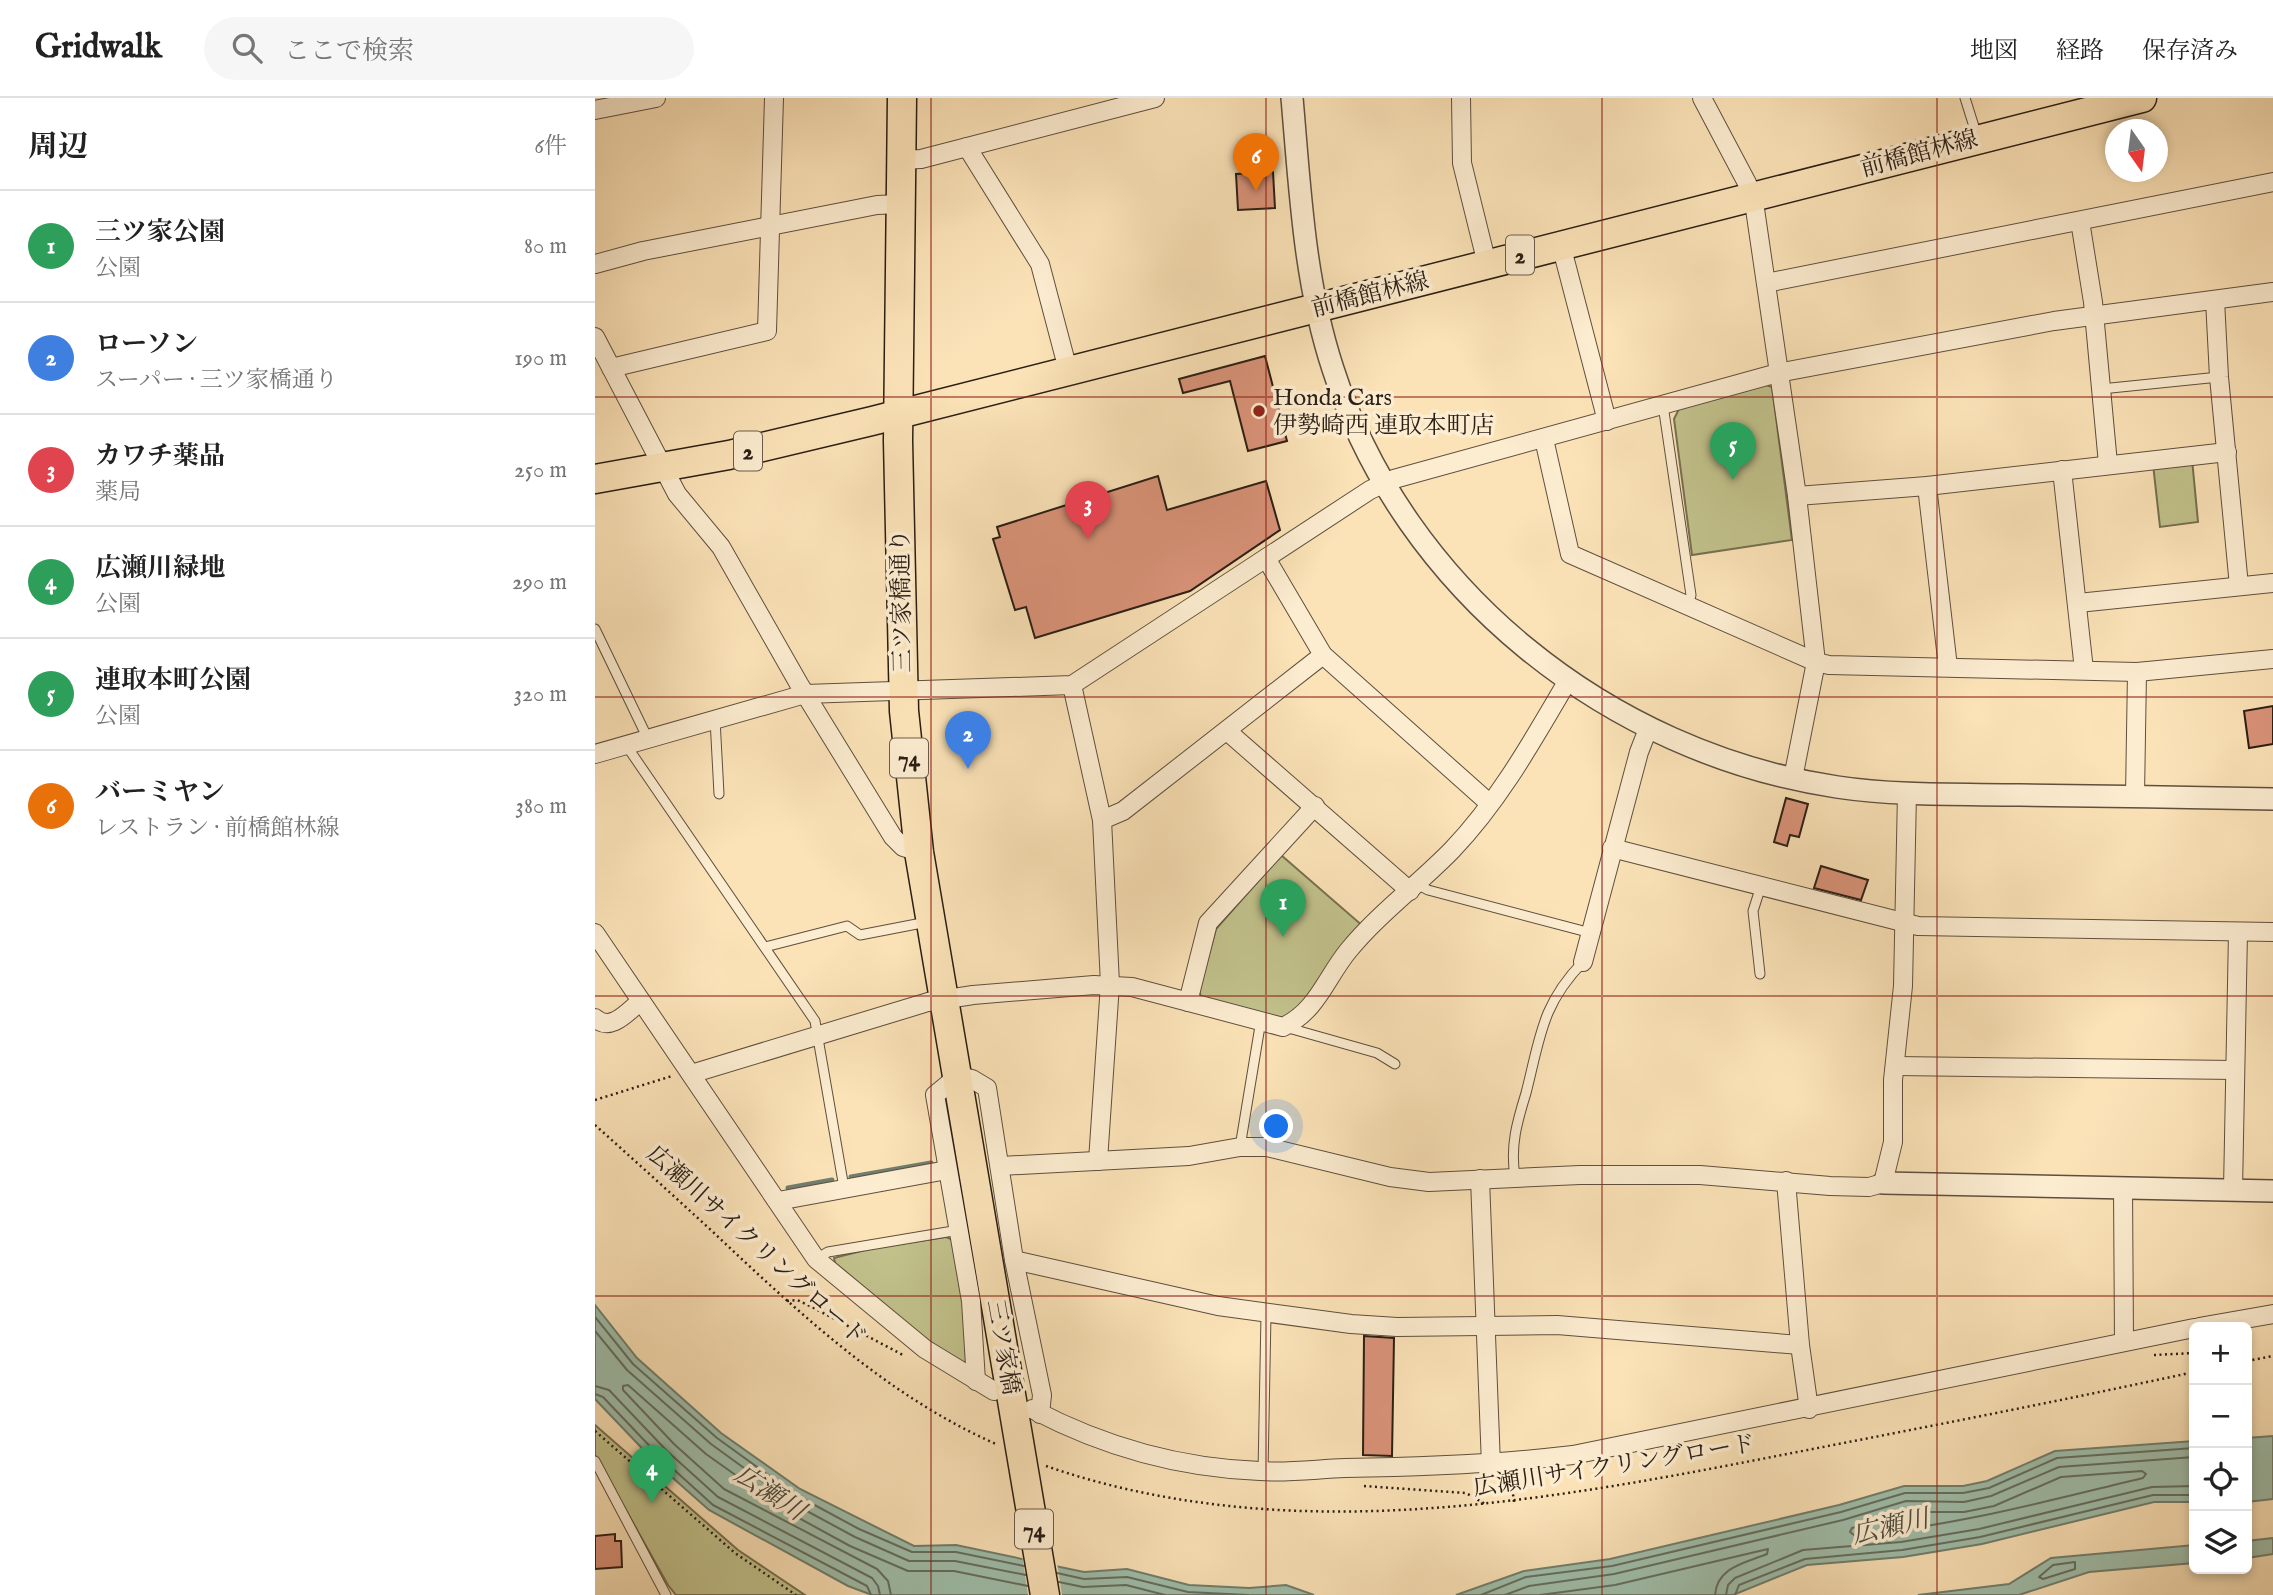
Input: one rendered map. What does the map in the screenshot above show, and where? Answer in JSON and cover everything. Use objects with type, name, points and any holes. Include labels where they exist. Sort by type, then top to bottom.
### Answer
[{"type":"main road","name":"三ツ家橋通り","points":[[902,98],[899,414],[902,690],[919,852],[960,1087]]},
{"type":"main road","name":"前橋館林線","points":[[595,480],[664,468],[899,414],[2142,98]]},
{"type":"main road","name":"三ツ家橋","points":[[960,1087],[1030,1462],[1045,1595]]},
{"type":"street","points":[[595,110],[656,98]]},
{"type":"street","points":[[611,368],[767,331],[774,98]]},
{"type":"street","points":[[901,160],[921,159],[1155,98]]},
{"type":"street","points":[[1292,98],[1306,246],[1316,307],[1333,371],[1351,418],[1383,482],[1461,588],[1567,682],[1648,729],[1727,761],[1793,778],[1860,790],[2273,799]]},
{"type":"street","points":[[1461,98],[1462,163],[1487,264]]},
{"type":"street","points":[[1702,98],[1752,197],[1797,496],[1816,662],[1793,778]]},
{"type":"street","points":[[967,147],[1040,264],[1068,370]]},
{"type":"street","points":[[1766,284],[2273,182]]},
{"type":"street","points":[[595,264],[643,251],[877,205],[900,204]]},
{"type":"street","points":[[2080,220],[2094,315],[2108,464]]},
{"type":"street","points":[[1561,245],[1607,421]]},
{"type":"street","points":[[595,754],[805,694],[1072,685],[1383,482],[1778,373],[2094,315],[2273,292]]},
{"type":"street","points":[[2215,300],[2219,377],[2239,586]]},
{"type":"street","points":[[595,337],[677,494],[721,547],[805,694],[893,837],[903,846],[919,852]]},
{"type":"street","points":[[1544,439],[1570,554],[1816,662],[1829,665],[2137,672],[2273,659]]},
{"type":"street","points":[[1797,496],[1927,486],[2227,452]]},
{"type":"street","points":[[2062,470],[2084,670]]},
{"type":"street","points":[[1927,486],[1948,667]]},
{"type":"street","points":[[1266,558],[1323,655],[1489,803]]},
{"type":"street","points":[[2078,603],[2273,583]]},
{"type":"street","points":[[1102,820],[1123,811],[1323,655]]},
{"type":"street","points":[[2135,796],[2137,672]]},
{"type":"street","points":[[686,1074],[946,999],[1110,984],[1283,1027],[1299,1019],[1322,993],[1348,951],[1454,848],[1509,778],[1567,682]]},
{"type":"street","points":[[1072,685],[1102,820],[1110,984],[1098,1161]]},
{"type":"street","points":[[1583,962],[1612,848],[1648,729]]},
{"type":"street","points":[[1227,731],[1413,888]]},
{"type":"street","points":[[1883,1183],[1892,1142],[1906,923],[1907,793]]},
{"type":"street","points":[[1188,1002],[1208,923],[1315,806]]},
{"type":"street","points":[[1612,848],[1906,923],[2273,932]]},
{"type":"street","points":[[2233,1190],[2238,932]]},
{"type":"street","points":[[595,933],[641,1000],[686,1074],[778,1201],[816,1259],[925,1349],[994,1391]]},
{"type":"street","points":[[595,1018],[603,1024],[612,1024],[641,1000]]},
{"type":"street","points":[[1895,1066],[2235,1070]]},
{"type":"street","points":[[976,1381],[971,1301],[935,1095],[960,1087],[972,1079],[987,1088],[1014,1260],[1042,1395],[1036,1411],[1100,1442],[1150,1457],[1263,1472],[1500,1464],[1573,1455],[1809,1409],[2189,1329]]},
{"type":"street","points":[[1001,1166],[1189,1156],[1240,1147],[1267,1147],[1416,1181],[1700,1175],[1842,1187],[1883,1183],[2273,1191]]},
{"type":"street","points":[[778,1201],[947,1170]]},
{"type":"street","points":[[1480,1180],[1485,1326],[1500,1464]]},
{"type":"street","points":[[1786,1181],[1800,1345],[1809,1409]]},
{"type":"street","points":[[2123,1186],[2124,1341]]},
{"type":"street","points":[[1014,1260],[1266,1314],[1397,1327],[1557,1325],[1800,1345]]},
{"type":"street","points":[[2230,1322],[2273,1314]]},
{"type":"lane","points":[[1965,98],[1978,138]]},
{"type":"lane","points":[[2101,388],[2219,377]]},
{"type":"lane","points":[[1663,405],[1691,595],[1688,606]]},
{"type":"lane","points":[[595,629],[648,738]]},
{"type":"lane","points":[[715,719],[719,794]]},
{"type":"lane","points":[[626,745],[815,1021],[844,1188]]},
{"type":"lane","points":[[1760,974],[1753,911],[1761,886]]},
{"type":"lane","points":[[1413,888],[1591,933]]},
{"type":"lane","points":[[765,947],[847,926],[860,935],[932,921]]},
{"type":"lane","points":[[1515,1177],[1514,1128],[1539,1032],[1551,1006],[1583,962]]},
{"type":"lane","points":[[1240,1147],[1261,1020]]},
{"type":"lane","points":[[1283,1027],[1377,1053],[1395,1064]]},
{"type":"lane","points":[[816,1259],[828,1252],[959,1230]]},
{"type":"lane","points":[[1263,1472],[1266,1314]]},
{"type":"lane","points":[[595,1461],[666,1595]]},
{"type":"path","points":[[595,1100],[686,1074]]},
{"type":"path","name":"広瀬川サイクリングロード","points":[[595,1125],[787,1301],[845,1350],[903,1391],[997,1444]]},
{"type":"path","points":[[787,1301],[797,1300],[810,1306],[905,1356]]},
{"type":"path","points":[[2252,1359],[2273,1356]]},
{"type":"path","name":"広瀬川サイクリングロード","points":[[1030,1462],[1121,1488],[1230,1506],[1336,1511],[1418,1510],[1487,1505],[1680,1475],[2189,1373]]},
{"type":"path","points":[[595,1431],[735,1553],[796,1595]]},
{"type":"path","points":[[1500,1464],[1514,1502]]},
{"type":"path","points":[[1359,1486],[1466,1493],[1487,1505]]},
{"type":"green space","points":[[1766,385],[1772,387],[1792,540],[1692,555],[1674,419],[1679,409]]},
{"type":"green space","points":[[2192,459],[2198,522],[2160,527],[2153,464]]},
{"type":"green space","points":[[1281,855],[1364,927],[1292,1015],[1282,1018],[1202,999],[1199,991],[1216,929]]},
{"type":"green space","points":[[946,1237],[953,1240],[964,1307],[967,1361],[961,1363],[922,1336],[835,1263],[834,1258],[873,1248]]},
{"type":"green space","points":[[595,1425],[738,1550],[805,1595],[676,1595],[595,1455]]},
{"type":"water","name":"広瀬川","points":[[595,1305],[637,1358],[721,1433],[800,1489],[914,1546],[956,1545],[1084,1572],[1127,1569],[1189,1585],[1249,1588],[1286,1585],[1314,1595],[872,1595],[848,1586],[709,1510],[656,1463],[595,1399]]},
{"type":"water","points":[[2273,1436],[2273,1499],[2252,1501],[2252,1438]]},
{"type":"water","name":"広瀬川","points":[[2189,1441],[2189,1502],[2154,1502],[1982,1544],[1903,1557],[1807,1565],[1733,1595],[1456,1595],[1524,1571],[1610,1559],[1839,1505],[1904,1486],[1963,1486],[1987,1481],[2055,1451]]},
{"type":"water","points":[[2273,1538],[2273,1554],[2252,1557],[2252,1540]]},
{"type":"water","points":[[2189,1545],[2189,1563],[2089,1572],[2019,1595],[1918,1595],[2009,1584],[2051,1558]]},
{"type":"pier","points":[[1022,1555],[1057,1562],[1062,1595],[1028,1595]]},
{"type":"building","points":[[1273,172],[1275,208],[1238,210],[1236,174]]},
{"type":"building","name":"Honda Cars 伊勢崎西 連取本町店","points":[[1265,356],[1287,441],[1248,451],[1230,381],[1183,393],[1179,379]]},
{"type":"building","points":[[1158,476],[1167,510],[1266,481],[1280,530],[1190,591],[1035,638],[1026,607],[1015,610],[993,539],[1000,537],[997,527]]},
{"type":"building","points":[[2273,706],[2273,744],[2249,748],[2244,711]]},
{"type":"building","points":[[1786,798],[1808,804],[1799,837],[1790,835],[1787,846],[1774,842]]},
{"type":"building","points":[[1821,866],[1868,880],[1861,900],[1814,888]]},
{"type":"building","points":[[1364,1336],[1394,1338],[1392,1456],[1363,1455]]},
{"type":"building","points":[[615,1534],[615,1541],[621,1541],[622,1567],[595,1569],[595,1536]]},
{"type":"waterway","points":[[851,1177],[931,1163]]},
{"type":"waterway","points":[[788,1188],[832,1180]]},
{"type":"place","name":"バーミヤン","points":[[1256,191]]},
{"type":"place","name":"Honda Cars 伊勢崎西 連取本町店","points":[[1259,411]]},
{"type":"place","name":"連取本町公園","points":[[1733,480]]},
{"type":"place","name":"カワチ薬品","points":[[1088,539]]},
{"type":"place","name":"ローソン","points":[[968,769]]},
{"type":"place","name":"三ツ家公園","points":[[1283,937]]},
{"type":"place","name":"広瀬川緑地","points":[[652,1503]]}]
